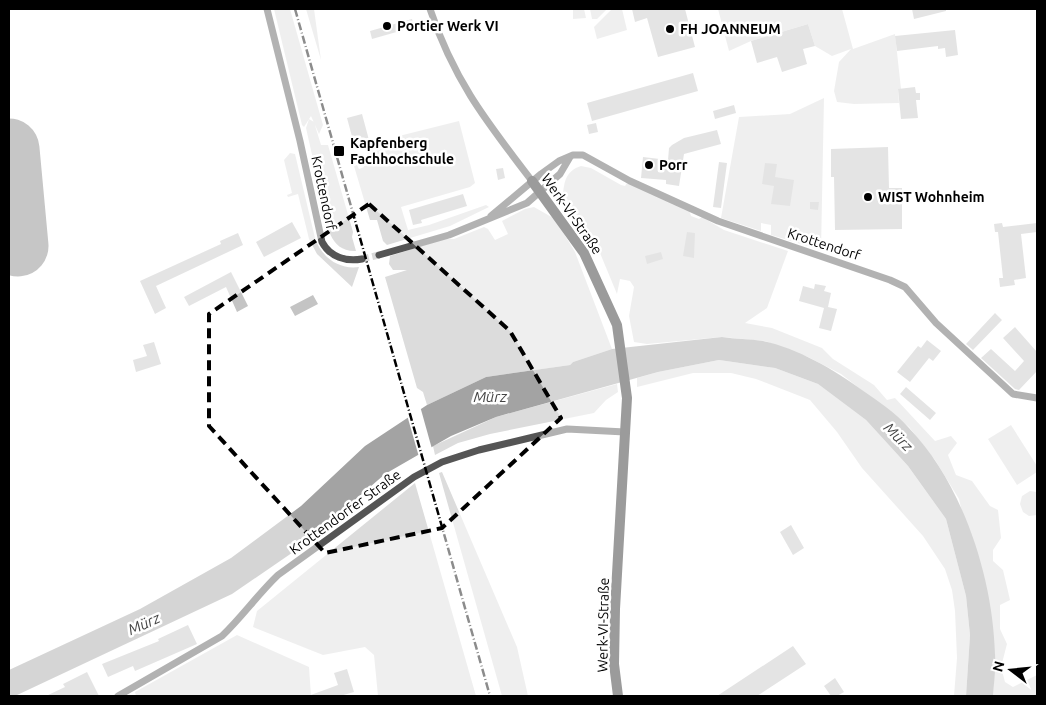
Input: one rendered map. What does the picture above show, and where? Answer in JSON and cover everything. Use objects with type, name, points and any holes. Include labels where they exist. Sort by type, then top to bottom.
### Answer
[{"type":"main road","name":"Werk-VI-Straße","points":[[532,181],[542,192],[588,259],[617,325],[627,398],[615,610],[614,664],[618,696]]},
{"type":"street","name":"Krottendorf","points":[[267,9],[298,133],[322,242],[329,252],[340,258],[362,259]]},
{"type":"street","name":"Werk-VI-Straße","points":[[430,9],[454,71],[469,97],[532,181]]},
{"type":"street","name":"Krottendorf","points":[[572,156],[589,157],[630,181],[718,221],[890,280],[905,287],[936,323],[1013,394],[1037,398]]},
{"type":"street","points":[[490,216],[559,161],[572,156]]},
{"type":"street","points":[[379,255],[449,235],[490,216],[521,206],[542,192],[560,174],[572,156]]},
{"type":"street","name":"Krottendorfer Straße","points":[[118,696],[222,636],[236,623],[258,594],[278,576],[414,477],[442,462],[479,450],[567,429],[625,432]]},
{"type":"highlighted area","points":[[369,204],[510,331],[561,418],[442,528],[325,553],[209,426],[209,314]]},
{"type":"shaded area","points":[[274,9],[290,9],[323,125],[319,134],[311,116],[304,127],[302,125]]},
{"type":"shaded area","points":[[306,9],[314,9],[321,60]]},
{"type":"shaded area","points":[[573,9],[584,9],[586,18],[573,19]]},
{"type":"shaded area","points":[[590,9],[607,9],[597,19],[592,19]]},
{"type":"shaded area","points":[[612,9],[622,9],[627,30],[597,39],[594,27]]},
{"type":"shaded area","points":[[718,9],[842,9],[853,49],[895,34],[901,89],[898,89],[899,103],[854,104],[837,102],[834,91],[839,62],[851,49],[832,56],[815,46],[808,24],[751,41],[729,51]]},
{"type":"shaded area","points":[[824,98],[821,250],[771,235],[771,225],[761,223],[761,231],[721,218],[739,117],[790,114]]},
{"type":"shaded area","points":[[309,119],[314,122],[321,145],[328,145],[353,232],[352,237],[356,251],[340,247],[335,242],[328,228],[323,204],[327,203],[323,185],[319,186],[306,128]]},
{"type":"shaded area","points":[[459,121],[475,183],[470,187],[401,207],[408,230],[429,225],[486,205],[489,207],[450,226],[387,245],[383,241],[377,220],[370,220],[354,166],[357,165],[359,169],[364,167],[362,161],[366,159],[369,149],[403,135]]},
{"type":"shaded area","points":[[290,153],[295,154],[318,245],[332,261],[345,266],[359,267],[352,287],[317,254],[309,239],[298,194],[288,197],[287,195],[292,193],[284,160]]},
{"type":"shaded area","points":[[581,166],[591,168],[621,185],[625,186],[627,183],[689,210],[691,216],[699,219],[702,217],[724,230],[788,251],[767,308],[745,323],[772,328],[822,348],[833,359],[874,385],[887,400],[895,398],[935,441],[951,436],[957,443],[948,455],[956,475],[972,481],[990,506],[998,510],[1001,538],[993,550],[993,561],[1003,570],[1010,600],[1000,605],[1000,629],[1007,644],[1001,667],[1005,682],[1013,687],[1037,675],[1037,695],[993,696],[995,655],[959,499],[935,460],[909,427],[841,374],[808,357],[765,341],[722,337],[647,344],[634,342],[629,316],[634,287],[630,281],[620,279],[617,294],[595,241],[563,196],[567,177],[572,171]]},
{"type":"shaded area","points":[[534,207],[555,219],[575,252],[612,349],[573,362],[570,365],[486,377],[427,405],[423,392],[417,388],[385,277],[407,270],[393,270],[389,264],[390,256],[444,239],[454,239],[484,227],[488,229],[495,240],[508,234],[502,221],[525,209]]},
{"type":"shaded area","points":[[719,360],[775,368],[818,384],[866,420],[908,466],[946,519],[966,596],[970,635],[966,696],[954,696],[957,658],[955,611],[952,590],[945,569],[923,536],[862,468],[837,432],[810,400],[756,379],[731,373],[693,373],[637,387],[637,378]]},
{"type":"shaded area","points":[[617,384],[618,392],[606,400],[594,413],[490,434],[458,443],[435,455],[433,446],[496,417]]},
{"type":"shaded area","points":[[1011,425],[1037,466],[1037,472],[1017,485],[988,439]]},
{"type":"shaded area","points":[[442,472],[517,647],[528,696],[502,696],[439,473]]},
{"type":"shaded area","points":[[415,483],[476,696],[378,696],[374,655],[365,647],[323,655],[253,627],[257,611]]},
{"type":"shaded area","points":[[1030,491],[1037,492],[1037,515],[1029,516],[1023,512],[1020,504],[1022,496]]},
{"type":"shaded area","points":[[237,635],[309,667],[311,696],[136,696],[135,692]]},
{"type":"water","name":"Mürz","points":[[722,337],[776,344],[802,354],[828,368],[893,412],[928,451],[945,476],[959,504],[981,564],[993,625],[995,664],[993,696],[966,696],[970,635],[966,596],[946,519],[908,466],[866,420],[818,384],[775,368],[719,360],[658,372],[496,417],[451,436],[385,474],[302,546],[232,594],[15,696],[9,696],[9,670],[140,609],[231,558],[301,506],[365,446],[427,405],[486,377],[570,365],[573,362],[612,349]]},
{"type":"pier","points":[[420,406],[432,449],[419,457],[407,415]]},
{"type":"building","name":"FH JOANNEUM","points":[[632,9],[685,9],[695,47],[658,57],[647,18],[635,22]]},
{"type":"building","points":[[912,9],[946,9],[946,11],[914,19]]},
{"type":"building","points":[[412,19],[414,27],[372,39],[370,31]]},
{"type":"building","points":[[808,24],[815,46],[803,49],[807,64],[782,72],[777,57],[757,63],[751,41]]},
{"type":"building","points":[[955,30],[958,55],[946,57],[945,48],[938,49],[938,46],[897,51],[895,36]]},
{"type":"building","points":[[693,73],[698,91],[592,121],[587,103]]},
{"type":"building","points":[[915,87],[916,93],[920,93],[920,100],[916,100],[918,118],[901,119],[898,89]]},
{"type":"building","points":[[734,105],[736,113],[715,119],[713,111]]},
{"type":"building","points":[[362,114],[369,140],[354,144],[347,118]]},
{"type":"building","points":[[596,123],[598,132],[589,134],[587,125]]},
{"type":"building","points":[[717,130],[721,144],[684,154],[679,186],[666,184],[666,180],[641,178],[643,157],[668,160],[669,148],[672,145],[684,138]]},
{"type":"building","points":[[888,147],[889,188],[902,188],[902,229],[835,230],[834,177],[831,177],[831,149]]},
{"type":"building","points":[[719,162],[727,163],[721,208],[713,207]]},
{"type":"building","points":[[765,163],[777,164],[775,177],[794,180],[790,206],[771,204],[774,186],[762,184]]},
{"type":"building","points":[[503,168],[505,178],[498,180],[496,169]]},
{"type":"building","points":[[463,194],[467,206],[421,220],[422,223],[413,225],[409,210]]},
{"type":"building","points":[[810,202],[819,202],[818,210],[810,209]]},
{"type":"building","points":[[292,222],[301,238],[264,257],[256,242]]},
{"type":"building","points":[[1002,223],[1003,227],[1037,223],[1037,232],[1021,234],[1026,278],[1014,280],[1015,285],[1000,287],[999,278],[1003,278],[998,232],[995,232],[994,224]]},
{"type":"building","points":[[687,232],[695,233],[694,258],[683,256]]},
{"type":"building","points":[[238,233],[243,245],[156,286],[166,308],[155,314],[140,281],[221,244],[220,241]]},
{"type":"building","points":[[661,252],[663,259],[647,264],[645,256]]},
{"type":"building","points":[[231,272],[248,306],[237,312],[226,287],[189,306],[184,297]]},
{"type":"building","points":[[815,284],[826,286],[824,291],[831,293],[828,307],[837,309],[831,331],[819,328],[824,308],[799,301],[803,286],[814,289]]},
{"type":"building","points":[[313,295],[318,304],[295,316],[290,307]]},
{"type":"building","points":[[995,313],[1002,320],[973,350],[966,344]]},
{"type":"building","points":[[1015,327],[1037,352],[1037,371],[1019,390],[1015,389],[981,358],[991,349],[1015,371],[1024,361],[1003,338]]},
{"type":"building","points":[[927,340],[941,351],[933,361],[929,358],[910,382],[897,372],[918,346],[921,348]]},
{"type":"building","points":[[154,342],[161,364],[136,372],[133,360],[147,356],[143,345]]},
{"type":"building","points":[[906,387],[936,413],[930,420],[900,394]]},
{"type":"building","points":[[791,525],[804,548],[793,555],[780,532]]},
{"type":"building","points":[[188,625],[197,644],[135,671],[133,666],[108,677],[102,664],[159,641],[158,639]]},
{"type":"building","points":[[793,646],[806,664],[757,696],[717,696]]},
{"type":"building","points":[[347,669],[354,692],[340,696],[308,696],[338,685],[334,673]]},
{"type":"building","points":[[87,672],[99,696],[46,696],[65,687],[63,684]]},
{"type":"building","points":[[835,678],[844,692],[837,696],[831,696],[824,686]]},
{"type":"runway","points":[[9,149],[18,246]]},
{"type":"tunnel","points":[[362,259],[379,255]]},
{"type":"railway","points":[[295,9],[490,696]]},
{"type":"place","name":"Portier Werk VI","points":[[387,26]]},
{"type":"place","name":"FH JOANNEUM","points":[[670,29]]},
{"type":"place","name":"Kapfenberg Fachhochschule","points":[[339,151]]},
{"type":"place","name":"Porr","points":[[649,165]]},
{"type":"place","name":"WIST Wohnheim","points":[[868,197]]}]
